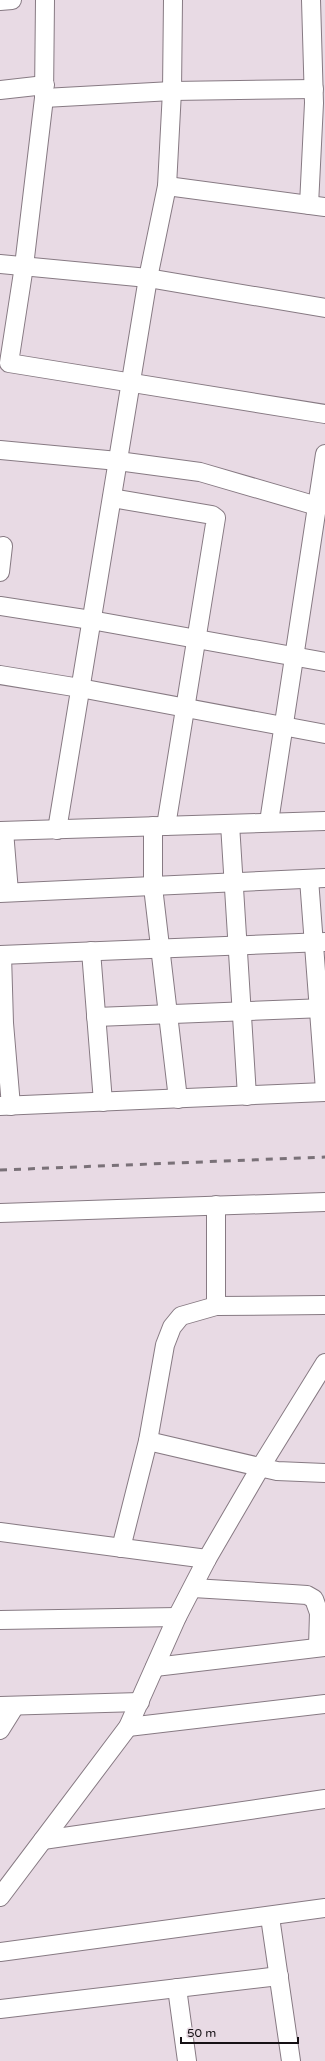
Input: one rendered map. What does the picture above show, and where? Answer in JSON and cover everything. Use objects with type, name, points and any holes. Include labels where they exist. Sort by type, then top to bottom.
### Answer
[{"type":"street","points":[[0,1],[12,0]]},
{"type":"street","points":[[45,0],[45,91],[24,266],[9,363],[325,414]]},
{"type":"street","points":[[57,830],[148,278],[167,186],[172,91],[173,0]]},
{"type":"street","points":[[167,186],[317,206],[318,99],[312,0]]},
{"type":"street","points":[[0,90],[172,91],[318,99]]},
{"type":"street","points":[[0,264],[148,278],[325,308]]},
{"type":"street","points":[[0,450],[118,461],[200,472],[317,506]]},
{"type":"street","points":[[269,822],[325,454]]},
{"type":"street","points":[[112,498],[212,515],[216,518],[185,708],[159,826],[153,887],[178,1099]]},
{"type":"street","points":[[0,572],[3,546]]},
{"type":"street","points":[[0,606],[92,620],[325,662]]},
{"type":"street","points":[[0,675],[80,688],[325,734]]},
{"type":"street","points":[[319,942],[1,955],[5,1106],[247,1096],[325,1091],[317,879],[4,893],[2,831],[325,820]]},
{"type":"street","points":[[230,824],[247,1096]]},
{"type":"street","points":[[91,951],[103,1102]]},
{"type":"street","points":[[96,1017],[322,1008]]},
{"type":"street","points":[[0,1213],[325,1202]]},
{"type":"street","points":[[216,1206],[216,1306]]},
{"type":"street","points":[[121,1548],[148,1441],[165,1345],[172,1327],[181,1316],[216,1306],[325,1305]]},
{"type":"street","points":[[0,1897],[128,1727],[177,1617],[207,1559],[260,1468],[317,1392],[325,1363]]},
{"type":"street","points":[[148,1441],[276,1471],[325,1473]]},
{"type":"street","points":[[0,1532],[207,1559]]},
{"type":"street","points":[[155,1667],[322,1647],[319,1613],[314,1599],[307,1596],[292,1594],[193,1588]]},
{"type":"street","points":[[0,1620],[177,1617]]},
{"type":"street","points":[[0,1730],[7,1706],[140,1702]]},
{"type":"street","points":[[128,1727],[325,1704]]},
{"type":"street","points":[[42,1840],[325,1799]]},
{"type":"street","points":[[0,1952],[270,1917],[325,1908]]},
{"type":"street","points":[[270,1917],[291,2061]]},
{"type":"street","points":[[0,2009],[279,1976]]},
{"type":"street","points":[[177,1988],[188,2061]]},
{"type":"railway","points":[[0,1170],[325,1157]]}]
